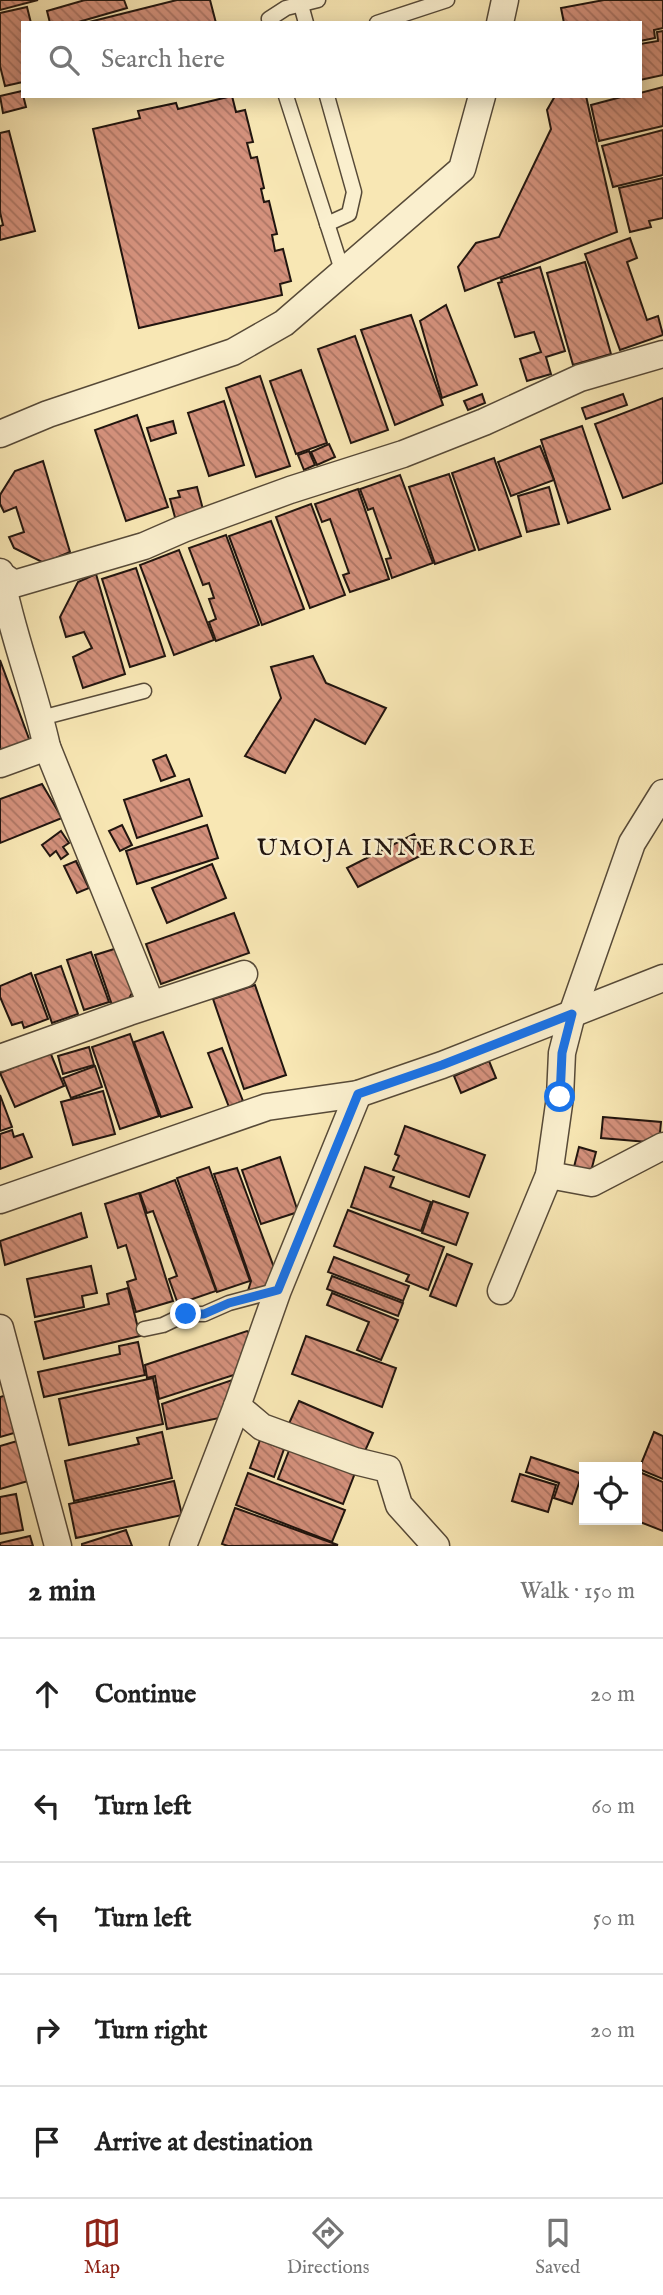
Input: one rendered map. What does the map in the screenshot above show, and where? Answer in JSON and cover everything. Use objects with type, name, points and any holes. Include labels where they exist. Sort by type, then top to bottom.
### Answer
[{"type":"street","points":[[500,21],[505,0]]},
{"type":"street","points":[[0,434],[48,414],[233,352],[284,323],[462,169],[481,98]]},
{"type":"street","points":[[0,573],[14,584],[144,546],[290,490],[403,454],[484,422],[580,378],[663,354]]},
{"type":"street","points":[[0,573],[6,608],[41,718],[47,747],[151,1004]]},
{"type":"street","points":[[0,764],[47,747]]},
{"type":"street","points":[[501,1291],[549,1175],[560,1097],[562,1053],[572,1014],[632,843],[663,793]]},
{"type":"street","points":[[0,1058],[244,974]]},
{"type":"street","points":[[0,1200],[267,1107],[358,1094],[442,1065],[663,978]]},
{"type":"street","points":[[183,1546],[278,1290],[358,1094]]},
{"type":"street","points":[[549,1175],[593,1182],[663,1146]]},
{"type":"street","points":[[0,1328],[58,1546]]},
{"type":"street","points":[[237,1406],[262,1427],[355,1461],[388,1469],[400,1505],[436,1546]]},
{"type":"lane","points":[[270,21],[286,8],[318,0]]},
{"type":"lane","points":[[383,21],[447,0]]},
{"type":"lane","points":[[301,5],[305,21]]},
{"type":"lane","points":[[287,98],[342,271]]},
{"type":"lane","points":[[327,224],[349,214],[355,191],[328,98]]},
{"type":"lane","points":[[41,718],[144,691]]},
{"type":"lane","points":[[144,1329],[163,1325],[186,1314],[204,1314],[229,1303],[278,1290]]},
{"type":"building","points":[[0,0],[38,0],[0,10]]},
{"type":"building","points":[[85,0],[124,0],[127,8],[82,21],[50,21],[47,11]]},
{"type":"building","points":[[177,0],[210,0],[215,21],[93,21]]},
{"type":"building","points":[[604,0],[663,0],[663,28],[654,30],[655,38],[642,41],[642,21],[564,21],[561,8]]},
{"type":"building","points":[[27,7],[30,21],[21,21],[21,82],[5,86],[0,66],[0,13]]},
{"type":"building","points":[[663,31],[663,75],[642,80],[642,44],[658,41],[657,32]]},
{"type":"building","points":[[663,87],[663,126],[599,141],[591,105],[617,98],[642,98],[642,92]]},
{"type":"building","points":[[21,91],[26,107],[3,113],[0,96]]},
{"type":"building","points":[[232,98],[236,112],[245,110],[253,142],[247,143],[251,158],[257,157],[264,188],[261,189],[264,202],[269,201],[277,234],[272,235],[275,251],[283,249],[291,281],[280,284],[282,295],[139,328],[93,129],[140,118],[138,111],[176,103],[178,109]]},
{"type":"building","points":[[554,98],[586,98],[617,232],[465,291],[458,267],[476,243],[499,237],[551,129],[547,110]]},
{"type":"building","points":[[663,130],[663,175],[613,187],[602,146]]},
{"type":"building","points":[[9,131],[35,231],[0,240],[0,226],[3,225],[0,212],[0,133]]},
{"type":"building","points":[[663,178],[663,218],[649,221],[651,227],[630,232],[619,188]]},
{"type":"building","points":[[630,238],[637,258],[627,262],[647,320],[658,316],[663,335],[620,350],[585,254]]},
{"type":"building","points":[[585,262],[611,354],[573,365],[547,273]]},
{"type":"building","points":[[540,267],[565,351],[546,357],[551,374],[527,381],[520,359],[541,352],[534,332],[515,337],[498,283],[502,282],[501,279]]},
{"type":"building","points":[[446,305],[477,385],[442,398],[420,321]]},
{"type":"building","points":[[411,315],[443,405],[395,425],[361,330]]},
{"type":"building","points":[[355,336],[388,430],[351,443],[318,349]]},
{"type":"building","points":[[301,370],[327,443],[296,454],[270,381]]},
{"type":"building","points":[[260,376],[290,466],[256,477],[226,388]]},
{"type":"building","points":[[482,394],[485,403],[468,410],[464,401]]},
{"type":"building","points":[[623,394],[627,405],[586,419],[582,408]]},
{"type":"building","points":[[663,398],[663,483],[623,498],[595,424]]},
{"type":"building","points":[[224,401],[244,465],[209,476],[188,413]]},
{"type":"building","points":[[137,415],[168,507],[126,521],[95,430]]},
{"type":"building","points":[[173,421],[176,433],[151,441],[147,428]]},
{"type":"building","points":[[582,426],[610,509],[568,523],[541,440]]},
{"type":"building","points":[[329,444],[335,457],[317,465],[311,452]]},
{"type":"building","points":[[540,446],[554,480],[511,496],[498,462]]},
{"type":"building","points":[[309,451],[315,465],[304,470],[298,455]]},
{"type":"building","points":[[494,458],[521,536],[479,550],[452,473]]},
{"type":"building","points":[[43,461],[70,552],[44,563],[14,548],[9,537],[24,532],[16,507],[4,512],[0,504],[0,495],[15,471]]},
{"type":"building","points":[[449,474],[475,550],[435,564],[409,487]]},
{"type":"building","points":[[400,475],[433,563],[392,578],[386,559],[391,558],[373,508],[368,510],[360,489]]},
{"type":"building","points":[[197,487],[204,513],[176,521],[170,499],[180,497],[178,491]]},
{"type":"building","points":[[549,487],[559,524],[527,532],[518,496]]},
{"type":"building","points":[[358,489],[389,579],[350,592],[343,575],[349,573],[330,519],[322,522],[315,504]]},
{"type":"building","points":[[311,504],[345,595],[310,608],[276,517]]},
{"type":"building","points":[[271,521],[304,609],[262,625],[229,536]]},
{"type":"building","points":[[226,535],[259,625],[216,641],[209,622],[216,619],[209,599],[214,598],[209,583],[203,585],[189,548]]},
{"type":"building","points":[[179,550],[214,640],[174,655],[140,565]]},
{"type":"building","points":[[136,568],[165,656],[130,667],[102,579]]},
{"type":"building","points":[[96,574],[125,674],[83,688],[73,657],[92,648],[84,632],[66,637],[60,617],[78,582]]},
{"type":"building","points":[[313,656],[326,683],[386,708],[365,744],[315,719],[285,773],[245,756],[281,698],[271,667]]},
{"type":"building","points":[[0,660],[32,747],[0,758]]},
{"type":"building","points":[[166,755],[175,776],[161,781],[153,760]]},
{"type":"building","points":[[189,779],[202,816],[137,838],[124,800]]},
{"type":"building","points":[[42,784],[62,818],[0,843],[0,799]]},
{"type":"building","points":[[122,825],[132,845],[120,851],[109,831]]},
{"type":"building","points":[[207,825],[218,858],[137,884],[126,851]]},
{"type":"building","points":[[61,831],[69,843],[63,847],[68,854],[61,859],[56,851],[50,856],[42,845]]},
{"type":"building","points":[[414,834],[424,854],[358,887],[347,868]]},
{"type":"building","points":[[76,861],[89,888],[77,893],[64,866]]},
{"type":"building","points":[[212,864],[226,898],[167,923],[152,888]]},
{"type":"building","points":[[234,913],[249,953],[161,984],[146,944]]},
{"type":"building","points":[[127,945],[139,981],[128,1000],[112,1005],[95,955]]},
{"type":"building","points":[[91,952],[109,1002],[84,1010],[67,960]]},
{"type":"building","points":[[61,966],[78,1014],[52,1023],[35,975]]},
{"type":"building","points":[[31,973],[48,1019],[24,1028],[22,1022],[12,1025],[0,997],[0,986]]},
{"type":"building","points":[[255,985],[286,1075],[244,1089],[213,999]]},
{"type":"building","points":[[163,1032],[192,1107],[161,1117],[134,1042]]},
{"type":"building","points":[[130,1034],[159,1116],[120,1129],[92,1047]]},
{"type":"building","points":[[89,1047],[94,1065],[63,1074],[58,1056]]},
{"type":"building","points":[[222,1048],[243,1101],[229,1107],[208,1053]]},
{"type":"building","points":[[50,1052],[64,1086],[15,1107],[0,1073]]},
{"type":"building","points":[[489,1061],[496,1078],[461,1093],[454,1076]]},
{"type":"building","points":[[95,1066],[102,1087],[71,1098],[63,1078]]},
{"type":"building","points":[[103,1091],[115,1134],[73,1145],[61,1102]]},
{"type":"building","points":[[0,1095],[12,1127],[0,1131]]},
{"type":"building","points":[[603,1117],[661,1122],[659,1143],[601,1138]]},
{"type":"building","points":[[405,1126],[485,1155],[469,1197],[393,1170],[399,1156],[395,1154]]},
{"type":"building","points":[[12,1130],[14,1137],[23,1134],[32,1157],[0,1169],[0,1134]]},
{"type":"building","points":[[579,1147],[596,1152],[589,1179],[572,1175]]},
{"type":"building","points":[[280,1157],[298,1212],[261,1224],[242,1170]]},
{"type":"building","points":[[209,1167],[250,1281],[217,1292],[177,1178]]},
{"type":"building","points":[[365,1167],[394,1177],[390,1187],[431,1202],[421,1231],[351,1207]]},
{"type":"building","points":[[237,1168],[279,1281],[247,1294],[251,1281],[214,1174]]},
{"type":"building","points":[[175,1180],[216,1291],[178,1304],[169,1279],[177,1276],[153,1211],[147,1213],[140,1193]]},
{"type":"building","points":[[139,1193],[173,1301],[136,1312],[127,1282],[136,1279],[126,1245],[118,1248],[105,1204]]},
{"type":"building","points":[[433,1201],[468,1213],[456,1245],[422,1233]]},
{"type":"building","points":[[348,1210],[444,1247],[428,1290],[406,1281],[409,1275],[334,1246]]},
{"type":"building","points":[[81,1213],[87,1237],[5,1265],[0,1241]]},
{"type":"building","points":[[447,1254],[472,1264],[456,1306],[430,1296]]},
{"type":"building","points":[[334,1257],[409,1286],[403,1301],[328,1272]]},
{"type":"building","points":[[91,1266],[97,1293],[82,1296],[84,1307],[35,1317],[27,1279]]},
{"type":"building","points":[[332,1276],[403,1303],[398,1316],[327,1289]]},
{"type":"building","points":[[128,1288],[140,1336],[44,1359],[35,1322],[109,1304],[107,1294]]},
{"type":"building","points":[[332,1293],[398,1320],[381,1360],[357,1350],[369,1322],[327,1305]]},
{"type":"building","points":[[247,1331],[256,1338],[237,1374],[159,1399],[155,1376],[147,1378],[145,1365]]},
{"type":"building","points":[[306,1336],[396,1368],[382,1407],[292,1374]]},
{"type":"building","points":[[138,1342],[145,1375],[44,1397],[38,1372],[120,1354],[119,1346]]},
{"type":"building","points":[[153,1378],[163,1424],[69,1445],[59,1399]]},
{"type":"building","points":[[238,1378],[224,1417],[167,1429],[162,1404]]},
{"type":"building","points":[[11,1394],[21,1431],[0,1437],[0,1397]]},
{"type":"building","points":[[299,1401],[373,1433],[361,1460],[287,1428]]},
{"type":"building","points":[[162,1432],[172,1478],[74,1501],[65,1461],[139,1444],[137,1438]]},
{"type":"building","points":[[654,1432],[663,1436],[663,1479],[642,1470],[642,1462]]},
{"type":"building","points":[[24,1439],[35,1479],[0,1489],[0,1446]]},
{"type":"building","points":[[260,1440],[284,1449],[274,1477],[250,1468]]},
{"type":"building","points":[[290,1448],[355,1473],[343,1504],[278,1479]]},
{"type":"building","points":[[531,1457],[579,1473],[579,1483],[572,1504],[554,1498],[559,1483],[526,1472]]},
{"type":"building","points":[[248,1473],[345,1510],[332,1542],[236,1505]]},
{"type":"building","points":[[642,1473],[663,1482],[663,1531],[642,1523]]},
{"type":"building","points":[[520,1474],[556,1485],[548,1512],[512,1501]]},
{"type":"building","points":[[174,1481],[182,1515],[76,1538],[69,1504]]},
{"type":"building","points":[[16,1494],[23,1530],[0,1534],[0,1497]]},
{"type":"building","points":[[235,1508],[338,1545],[222,1544]]},
{"type":"building","points":[[126,1530],[132,1546],[82,1546],[82,1544]]},
{"type":"building","points":[[30,1536],[33,1546],[0,1546],[0,1543]]},
{"type":"district","name":"UMOJA INNERCORE","points":[[397,847]]},
{"type":"route","points":[[186,1314],[204,1314],[229,1303],[278,1290],[358,1094],[442,1065],[572,1014],[562,1053],[560,1097]]}]
